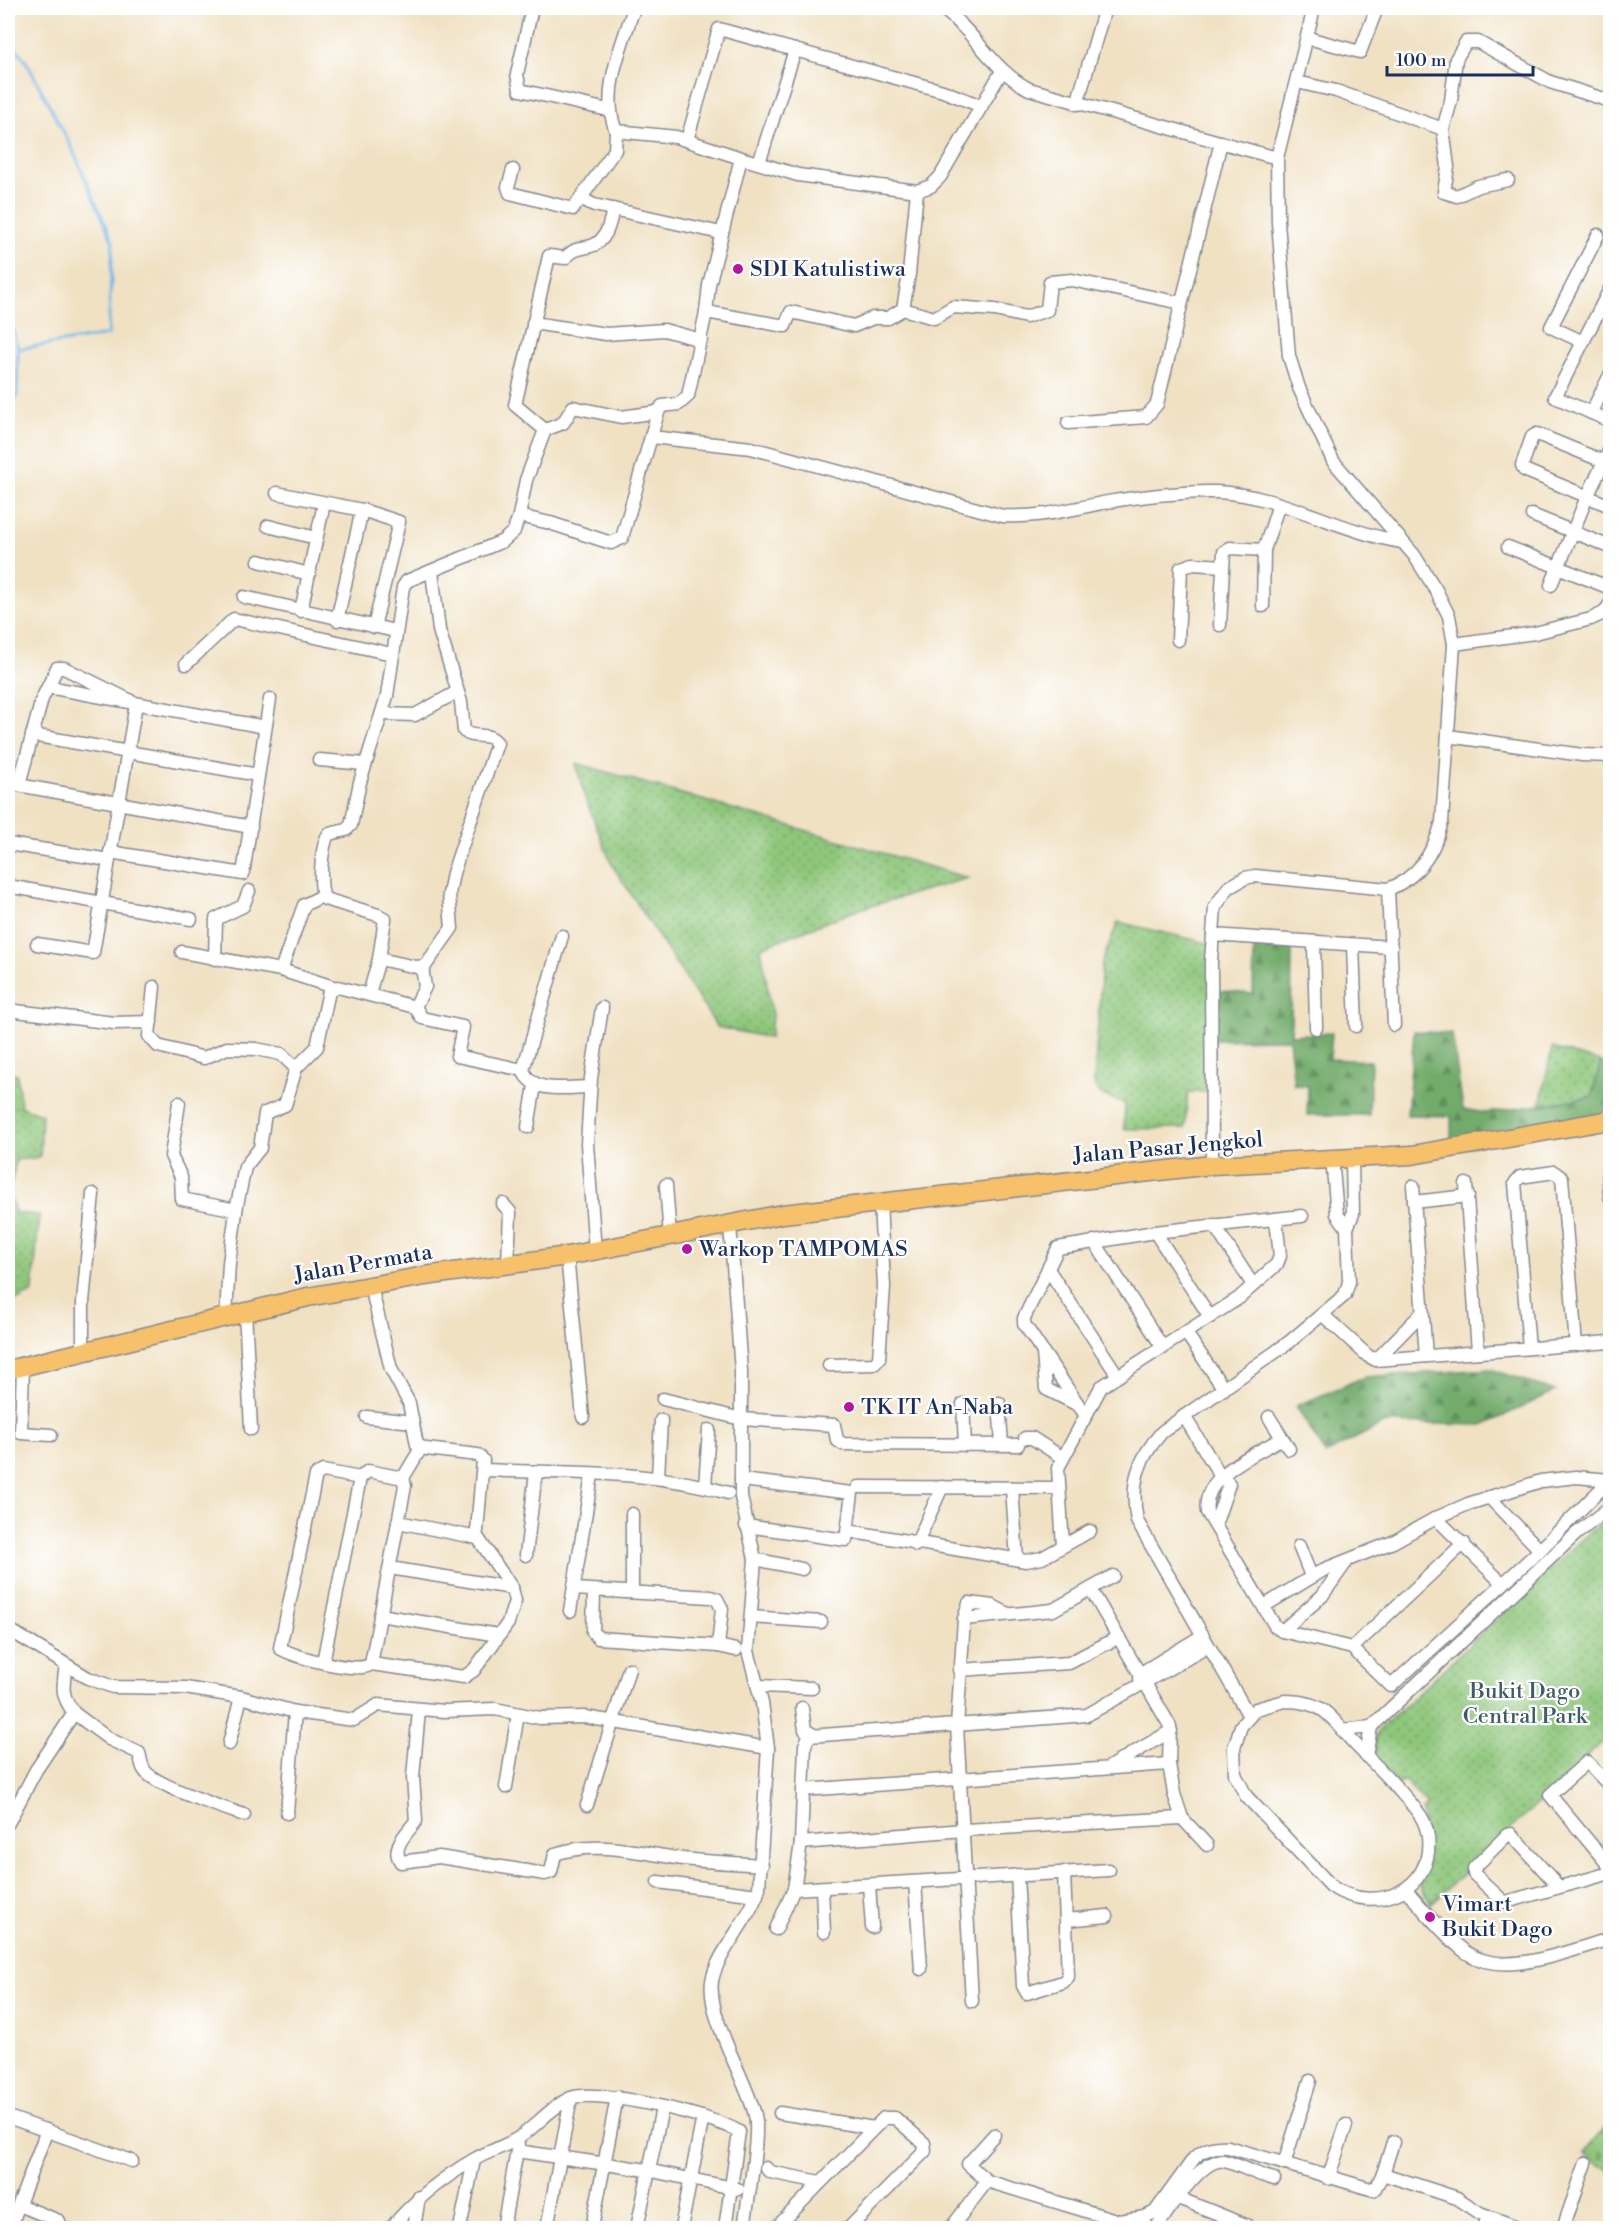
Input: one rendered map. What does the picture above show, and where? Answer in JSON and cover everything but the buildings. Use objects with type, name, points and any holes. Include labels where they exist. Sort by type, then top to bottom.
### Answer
[{"type":"main road","name":"Jalan Pasar Jengkol","points":[[730,1225],[783,1214],[880,1201],[1212,1165],[1412,1155],[1611,1120]]},
{"type":"main road","name":"Jalan Permata","points":[[15,1368],[245,1311],[371,1287],[596,1251],[730,1225]]},
{"type":"street","points":[[532,8],[517,74],[520,90],[608,110]]},
{"type":"street","points":[[513,170],[508,187],[510,193],[569,210],[573,209],[582,199],[615,150],[615,131],[608,110],[616,64],[634,8]]},
{"type":"street","points":[[941,8],[972,33],[1002,71],[1029,89],[1277,158]]},
{"type":"street","points":[[1077,104],[1105,8]]},
{"type":"street","points":[[1212,1165],[1213,935],[1215,907],[1220,896],[1228,888],[1245,878],[1263,876],[1389,890],[1403,883],[1427,861],[1442,822],[1454,644],[1443,603],[1402,542],[1333,461],[1308,410],[1292,368],[1278,222],[1277,158],[1314,8]]},
{"type":"street","points":[[1308,39],[1360,52],[1377,8]]},
{"type":"street","points":[[687,140],[719,29],[943,91],[981,106]]},
{"type":"street","points":[[1508,180],[1478,186],[1457,196],[1444,192],[1448,167],[1443,129],[1451,101],[1458,52],[1466,42],[1472,41],[1550,82],[1611,101]]},
{"type":"street","points":[[759,163],[795,50]]},
{"type":"street","points":[[615,131],[687,140],[798,175],[917,190],[931,186],[940,177],[1002,71]]},
{"type":"street","points":[[1297,82],[1336,91],[1443,129]]},
{"type":"street","points":[[1068,423],[1146,417],[1152,412],[1161,395],[1221,142]]},
{"type":"street","points":[[519,516],[550,523],[610,543],[618,541],[625,534],[658,412],[662,406],[679,404],[688,396],[706,312],[709,285],[741,158]]},
{"type":"street","points":[[903,309],[909,274],[917,190]]},
{"type":"street","points":[[582,199],[594,205],[721,233]]},
{"type":"street","points":[[545,430],[515,405],[549,256],[565,258],[577,247],[594,246],[607,232],[613,209]]},
{"type":"street","points":[[1583,342],[1551,327],[1598,235]]},
{"type":"street","points":[[706,312],[785,327],[791,312],[854,326],[873,318],[888,318],[903,309],[934,318],[953,307],[995,310],[1026,317],[1047,310],[1050,282],[1072,280],[1181,303]]},
{"type":"street","points":[[1611,289],[1555,397],[1611,422]]},
{"type":"street","points":[[534,323],[606,334],[664,330],[700,340]]},
{"type":"street","points":[[1591,413],[1611,375]]},
{"type":"street","points":[[322,896],[325,840],[329,834],[346,830],[351,825],[365,764],[382,714],[403,587],[407,582],[503,541],[514,531],[526,480],[545,430],[563,423],[573,407],[621,417],[658,412]]},
{"type":"street","points":[[1607,462],[1540,434],[1532,437],[1522,461],[1524,470],[1611,506]]},
{"type":"street","points":[[651,437],[751,448],[1003,516],[1027,517],[1106,502],[1215,492],[1241,495],[1279,504],[1352,531],[1402,542]]},
{"type":"street","points":[[1551,585],[1587,496],[1607,462],[1611,449]]},
{"type":"street","points":[[277,493],[362,510],[395,520],[400,525],[374,627]]},
{"type":"street","points":[[301,611],[324,503]]},
{"type":"street","points":[[1263,606],[1264,550],[1279,504]]},
{"type":"street","points":[[337,620],[362,510]]},
{"type":"street","points":[[1532,515],[1611,547]]},
{"type":"street","points":[[268,526],[316,538]]},
{"type":"street","points":[[1508,547],[1611,588]]},
{"type":"street","points":[[1220,625],[1224,552],[1227,549],[1264,550]]},
{"type":"street","points":[[259,561],[309,574]]},
{"type":"street","points":[[1178,640],[1181,568],[1193,564],[1222,566]]},
{"type":"street","points":[[415,1007],[425,987],[422,966],[453,928],[449,894],[453,873],[496,748],[495,740],[468,735],[464,731],[457,692],[440,630],[432,571]]},
{"type":"street","points":[[244,597],[337,620],[395,631]]},
{"type":"street","points":[[1454,644],[1534,633],[1591,620],[1604,613],[1611,604]]},
{"type":"street","points":[[186,664],[234,619],[392,654]]},
{"type":"street","points":[[134,704],[123,695],[64,668],[57,668],[13,786],[251,827]]},
{"type":"street","points":[[48,687],[265,727]]},
{"type":"street","points":[[382,714],[415,715],[457,692]]},
{"type":"street","points":[[8,844],[243,874],[270,699]]},
{"type":"street","points":[[37,944],[93,953],[128,752],[134,704]]},
{"type":"street","points":[[32,735],[258,776]]},
{"type":"street","points":[[1448,736],[1582,755],[1611,756]]},
{"type":"street","points":[[319,760],[365,764]]},
{"type":"street","points":[[8,886],[191,919]]},
{"type":"street","points":[[1389,890],[1394,1025]]},
{"type":"street","points":[[215,959],[216,919],[243,906],[249,891]]},
{"type":"street","points":[[322,896],[328,901],[385,919],[379,959],[369,994]]},
{"type":"street","points":[[280,970],[304,905],[322,896]]},
{"type":"street","points":[[1213,935],[1391,947]]},
{"type":"street","points":[[562,936],[523,1070],[526,1079],[535,1085],[590,1087]]},
{"type":"street","points":[[1314,942],[1316,1028]]},
{"type":"street","points":[[1353,945],[1356,1026]]},
{"type":"street","points":[[182,952],[280,970],[333,987],[415,1007],[422,1018],[463,1027],[457,1051],[459,1058],[523,1070]]},
{"type":"street","points":[[379,959],[422,966]]},
{"type":"street","points":[[154,987],[149,1036],[158,1046],[204,1058],[227,1048],[256,1050],[281,1054],[296,1068]]},
{"type":"street","points":[[226,1316],[236,1210],[245,1167],[260,1148],[265,1113],[285,1105],[296,1068],[317,1047],[329,991],[333,987]]},
{"type":"street","points":[[596,1251],[587,1144],[590,1087],[602,1008]]},
{"type":"street","points":[[8,1010],[114,1023],[151,1022]]},
{"type":"street","points":[[528,1127],[535,1085]]},
{"type":"street","points":[[179,1103],[171,1156],[181,1177],[182,1199],[236,1210]]},
{"type":"street","points":[[1332,1158],[1337,1214],[1347,1228]]},
{"type":"street","points":[[1249,1716],[1137,1521],[1132,1498],[1137,1471],[1147,1449],[1162,1432],[1323,1315],[1349,1289],[1347,1228],[1353,1214],[1352,1158]]},
{"type":"street","points":[[1611,1164],[1608,1169],[1611,1197]]},
{"type":"street","points":[[1529,1348],[1515,1183],[1520,1176],[1554,1172],[1562,1178],[1576,1345]]},
{"type":"street","points":[[666,1185],[670,1237]]},
{"type":"street","points":[[1413,1186],[1425,1356]]},
{"type":"street","points":[[1414,1202],[1467,1190],[1479,1352]]},
{"type":"street","points":[[83,1351],[82,1302],[93,1194]]},
{"type":"street","points":[[829,1365],[874,1364],[879,1359],[884,1287],[880,1201]]},
{"type":"street","points":[[503,1204],[510,1212],[508,1264]]},
{"type":"street","points":[[1082,1411],[1024,1324],[1024,1318],[1058,1248],[1155,1232],[1302,1216]]},
{"type":"street","points":[[1063,1546],[1058,1468],[1082,1411],[1101,1388],[1210,1317],[1277,1264],[1280,1256],[1276,1219]]},
{"type":"street","points":[[730,1225],[737,1301],[741,1480],[746,1526],[755,1559],[748,1651],[758,1686],[768,1748],[762,1864],[757,1895],[718,1966],[712,1990],[730,2054],[755,2118],[744,2229]]},
{"type":"street","points":[[1214,1225],[1253,1285]]},
{"type":"street","points":[[1155,1232],[1210,1317]]},
{"type":"street","points":[[1094,1241],[1163,1347]]},
{"type":"street","points":[[567,1256],[583,1417]]},
{"type":"street","points":[[1048,1269],[1118,1376]]},
{"type":"street","points":[[371,1287],[391,1369],[409,1403],[415,1441],[421,1448],[478,1455],[483,1460],[484,1470],[477,1531]]},
{"type":"street","points":[[245,1311],[251,1429]]},
{"type":"street","points":[[1376,1360],[1422,1313]]},
{"type":"street","points":[[1323,1315],[1368,1356],[1376,1360],[1611,1342]]},
{"type":"street","points":[[1186,1333],[1224,1389]]},
{"type":"street","points":[[1043,1352],[1046,1389],[1082,1411]]},
{"type":"street","points":[[15,1368],[21,1433],[51,1435]]},
{"type":"street","points":[[663,1400],[741,1419],[834,1425],[837,1440],[843,1444],[1002,1444],[1032,1437],[1063,1458]]},
{"type":"street","points":[[999,1403],[1002,1444]]},
{"type":"street","points":[[963,1404],[965,1445]]},
{"type":"street","points":[[1184,1416],[1229,1484],[1215,1525]]},
{"type":"street","points":[[367,1417],[412,1422]]},
{"type":"street","points":[[1269,1417],[1286,1444],[1221,1475],[1208,1493],[1206,1504],[1215,1525],[1275,1626],[1282,1631],[1352,1648],[1388,1684],[1393,1686],[1540,1550],[1610,1480]]},
{"type":"street","points":[[658,1477],[661,1420]]},
{"type":"street","points":[[705,1486],[709,1430]]},
{"type":"street","points":[[371,1664],[405,1486],[403,1478],[421,1448]]},
{"type":"street","points":[[484,1470],[658,1477],[728,1492]]},
{"type":"street","points":[[323,1662],[360,1478],[368,1471],[403,1478]]},
{"type":"street","points":[[360,1478],[323,1472],[316,1475],[280,1648],[323,1662],[362,1670],[371,1664],[464,1677],[474,1670],[508,1623],[515,1601],[512,1588],[478,1538],[398,1522]]},
{"type":"street","points":[[526,1555],[536,1472]]},
{"type":"street","points":[[570,1611],[592,1474]]},
{"type":"street","points":[[1264,1606],[1311,1576],[1393,1542],[1436,1518],[1489,1497],[1541,1481],[1576,1478],[1610,1480]]},
{"type":"street","points":[[741,1480],[852,1493],[846,1539],[746,1526]]},
{"type":"street","points":[[858,1487],[1059,1488]]},
{"type":"street","points":[[916,1545],[942,1487]]},
{"type":"street","points":[[1012,1488],[1017,1559]]},
{"type":"street","points":[[1489,1497],[1540,1550]]},
{"type":"street","points":[[1366,1756],[1371,1727],[1576,1534],[1611,1507]]},
{"type":"street","points":[[632,1514],[632,1592]]},
{"type":"street","points":[[1436,1518],[1464,1543],[1503,1584]]},
{"type":"street","points":[[854,1533],[916,1545],[950,1547],[1017,1559],[1042,1558],[1090,1531]]},
{"type":"street","points":[[1352,1648],[1464,1543]]},
{"type":"street","points":[[1299,1546],[1311,1576]]},
{"type":"street","points":[[755,1559],[802,1569]]},
{"type":"street","points":[[1282,1631],[1322,1596],[1347,1561]]},
{"type":"street","points":[[390,1568],[512,1588]]},
{"type":"street","points":[[972,2001],[957,1726],[959,1670],[964,1619],[969,1603],[993,1606],[1008,1614],[1053,1610],[1113,1576]]},
{"type":"street","points":[[574,1589],[717,1599],[722,1609],[718,1646]]},
{"type":"street","points":[[1091,1590],[1171,1731],[1169,1764],[1174,1794],[1182,1818],[1207,1845]]},
{"type":"street","points":[[594,1591],[593,1632],[598,1638],[718,1646],[736,1650]]},
{"type":"street","points":[[380,1615],[498,1635]]},
{"type":"street","points":[[751,1617],[821,1622]]},
{"type":"street","points":[[8,1629],[101,1685],[129,1688],[172,1686],[241,1697],[295,1712],[354,1720],[374,1705],[419,1710],[495,1708],[540,1718],[585,1717],[768,1748]]},
{"type":"street","points":[[959,1670],[1069,1663],[1119,1637]]},
{"type":"street","points":[[802,1708],[805,1730],[812,1734],[957,1726],[1087,1715],[1204,1641]]},
{"type":"street","points":[[66,1665],[64,1699],[74,1713],[109,1739],[139,1753],[143,1768],[148,1774],[181,1791],[244,1815]]},
{"type":"street","points":[[587,1805],[629,1669]]},
{"type":"street","points":[[758,1686],[812,1688]]},
{"type":"street","points":[[229,1744],[241,1697]]},
{"type":"street","points":[[1299,1701],[1325,1711],[1342,1730],[1418,1812],[1425,1825],[1428,1838],[1418,1875],[1406,1890],[1382,1899],[1366,1900],[1341,1893],[1332,1887],[1246,1796],[1239,1786],[1233,1761],[1238,1736],[1249,1716],[1256,1709],[1269,1704],[1299,1701]]},
{"type":"street","points":[[419,1710],[413,1777],[416,1821],[398,1845],[398,1856],[402,1862],[439,1857],[545,1874],[551,1872],[555,1854],[594,1849],[641,1851],[691,1860],[762,1864]]},
{"type":"street","points":[[287,1814],[295,1712]]},
{"type":"street","points":[[8,1823],[36,1770],[74,1713]]},
{"type":"street","points":[[506,1787],[518,1714]]},
{"type":"street","points":[[1342,1730],[1371,1727]]},
{"type":"street","points":[[1107,1768],[1171,1731]]},
{"type":"street","points":[[776,1929],[794,1889],[801,1842],[805,1745],[806,1739],[812,1734]]},
{"type":"street","points":[[1611,1786],[1587,1762],[1550,1795],[1611,1867]]},
{"type":"street","points":[[803,1790],[1169,1764]]},
{"type":"street","points":[[801,1842],[1182,1818]]},
{"type":"street","points":[[1559,1887],[1511,1834],[1507,1835],[1474,1868],[1474,1874],[1504,1902],[1611,1873]]},
{"type":"street","points":[[794,1889],[1108,1870]]},
{"type":"street","points":[[1017,1875],[1025,1992],[1063,1982],[1068,1977],[1064,1872]]},
{"type":"street","points":[[658,1882],[757,1895]]},
{"type":"street","points":[[915,1882],[921,1969]]},
{"type":"street","points":[[869,1885],[872,1927]]},
{"type":"street","points":[[822,1888],[824,1932]]},
{"type":"street","points":[[1406,1890],[1464,1951],[1493,1964],[1511,1965],[1611,1939]]},
{"type":"street","points":[[1067,1920],[1107,1916]]},
{"type":"street","points":[[1284,2164],[1310,2081]]},
{"type":"street","points":[[391,2229],[419,2196],[474,2160],[518,2145],[571,2098],[590,2095],[617,2097],[702,2117],[739,2132],[733,2187],[725,2229]]},
{"type":"street","points":[[592,2229],[617,2097]]},
{"type":"street","points":[[547,2229],[571,2098]]},
{"type":"street","points":[[637,2229],[647,2170],[662,2108]]},
{"type":"street","points":[[780,2113],[874,2128]]},
{"type":"street","points":[[8,2117],[132,2161]]},
{"type":"street","points":[[681,2229],[702,2117]]},
{"type":"street","points":[[776,2229],[884,2118],[895,2118],[924,2143],[925,2151],[849,2229]]},
{"type":"street","points":[[1328,2179],[1346,2125]]},
{"type":"street","points":[[10,2229],[47,2130]]},
{"type":"street","points":[[994,2135],[968,2164],[987,2181],[1118,2225],[1155,2212],[1203,2151],[1215,2146],[1228,2147],[1328,2179],[1374,2190],[1383,2174],[1393,2142]]},
{"type":"street","points":[[518,2145],[560,2156],[647,2170],[748,2191]]},
{"type":"street","points":[[502,2229],[518,2145]]},
{"type":"street","points":[[460,2229],[474,2160]]},
{"type":"street","points":[[1156,2229],[1202,2170],[1217,2160],[1274,2179]]},
{"type":"street","points":[[1563,2229],[1586,2163]]},
{"type":"street","points":[[766,2168],[770,2172],[820,2182]]},
{"type":"street","points":[[1383,2174],[1457,2198],[1486,2222],[1520,2229]]},
{"type":"street","points":[[951,2229],[987,2181]]},
{"type":"street","points":[[414,2229],[419,2196]]},
{"type":"street","points":[[1178,2198],[1246,2225]]},
{"type":"street","points":[[19,2205],[59,2221],[60,2229]]},
{"type":"green space","points":[[576,763],[968,878],[860,909],[761,947],[772,1015],[770,1038],[717,1027],[612,865],[585,798]]},
{"type":"green space","points":[[1118,922],[1217,945],[1212,1092],[1188,1092],[1185,1128],[1124,1129],[1125,1104],[1100,1094],[1094,1084],[1102,962]]},
{"type":"green space","points":[[1254,946],[1292,947],[1291,1035],[1332,1033],[1330,1059],[1371,1061],[1369,1115],[1307,1115],[1308,1086],[1294,1085],[1289,1039],[1211,1040],[1213,990],[1253,994]]},
{"type":"green space","points":[[1414,1031],[1452,1034],[1463,1109],[1486,1113],[1592,1097],[1601,1062],[1610,1065],[1610,1120],[1451,1150],[1451,1116],[1407,1115]]},
{"type":"green space","points":[[1552,1048],[1601,1062],[1592,1097],[1540,1105]]},
{"type":"green space","points":[[8,1073],[17,1074],[21,1107],[42,1114],[40,1157],[16,1160],[9,1195],[16,1213],[39,1215],[33,1292],[8,1305]]},
{"type":"green space","points":[[1491,1369],[1555,1391],[1485,1425],[1385,1423],[1325,1454],[1296,1406],[1364,1377]]},
{"type":"green space","name":"Bukit Dago Central Park","points":[[1610,1514],[1610,1735],[1431,1904],[1419,1885],[1427,1864],[1422,1811],[1427,1805],[1404,1781],[1399,1784],[1375,1758],[1375,1739],[1379,1730]]},
{"type":"green space","points":[[1610,2121],[1610,2171],[1583,2154]]},
{"type":"waterway","points":[[8,38],[26,61],[71,146],[113,242],[108,335],[18,349],[17,396],[8,409]]},
{"type":"waterway","points":[[8,311],[18,349]]},
{"type":"place","name":"SDI Katulistiwa","points":[[738,269]]},
{"type":"place","name":"Warkop TAMPOMAS","points":[[687,1249]]},
{"type":"place","name":"TK IT An-Naba","points":[[849,1407]]},
{"type":"place","name":"Vimart Bukit Dago","points":[[1430,1917]]}]
